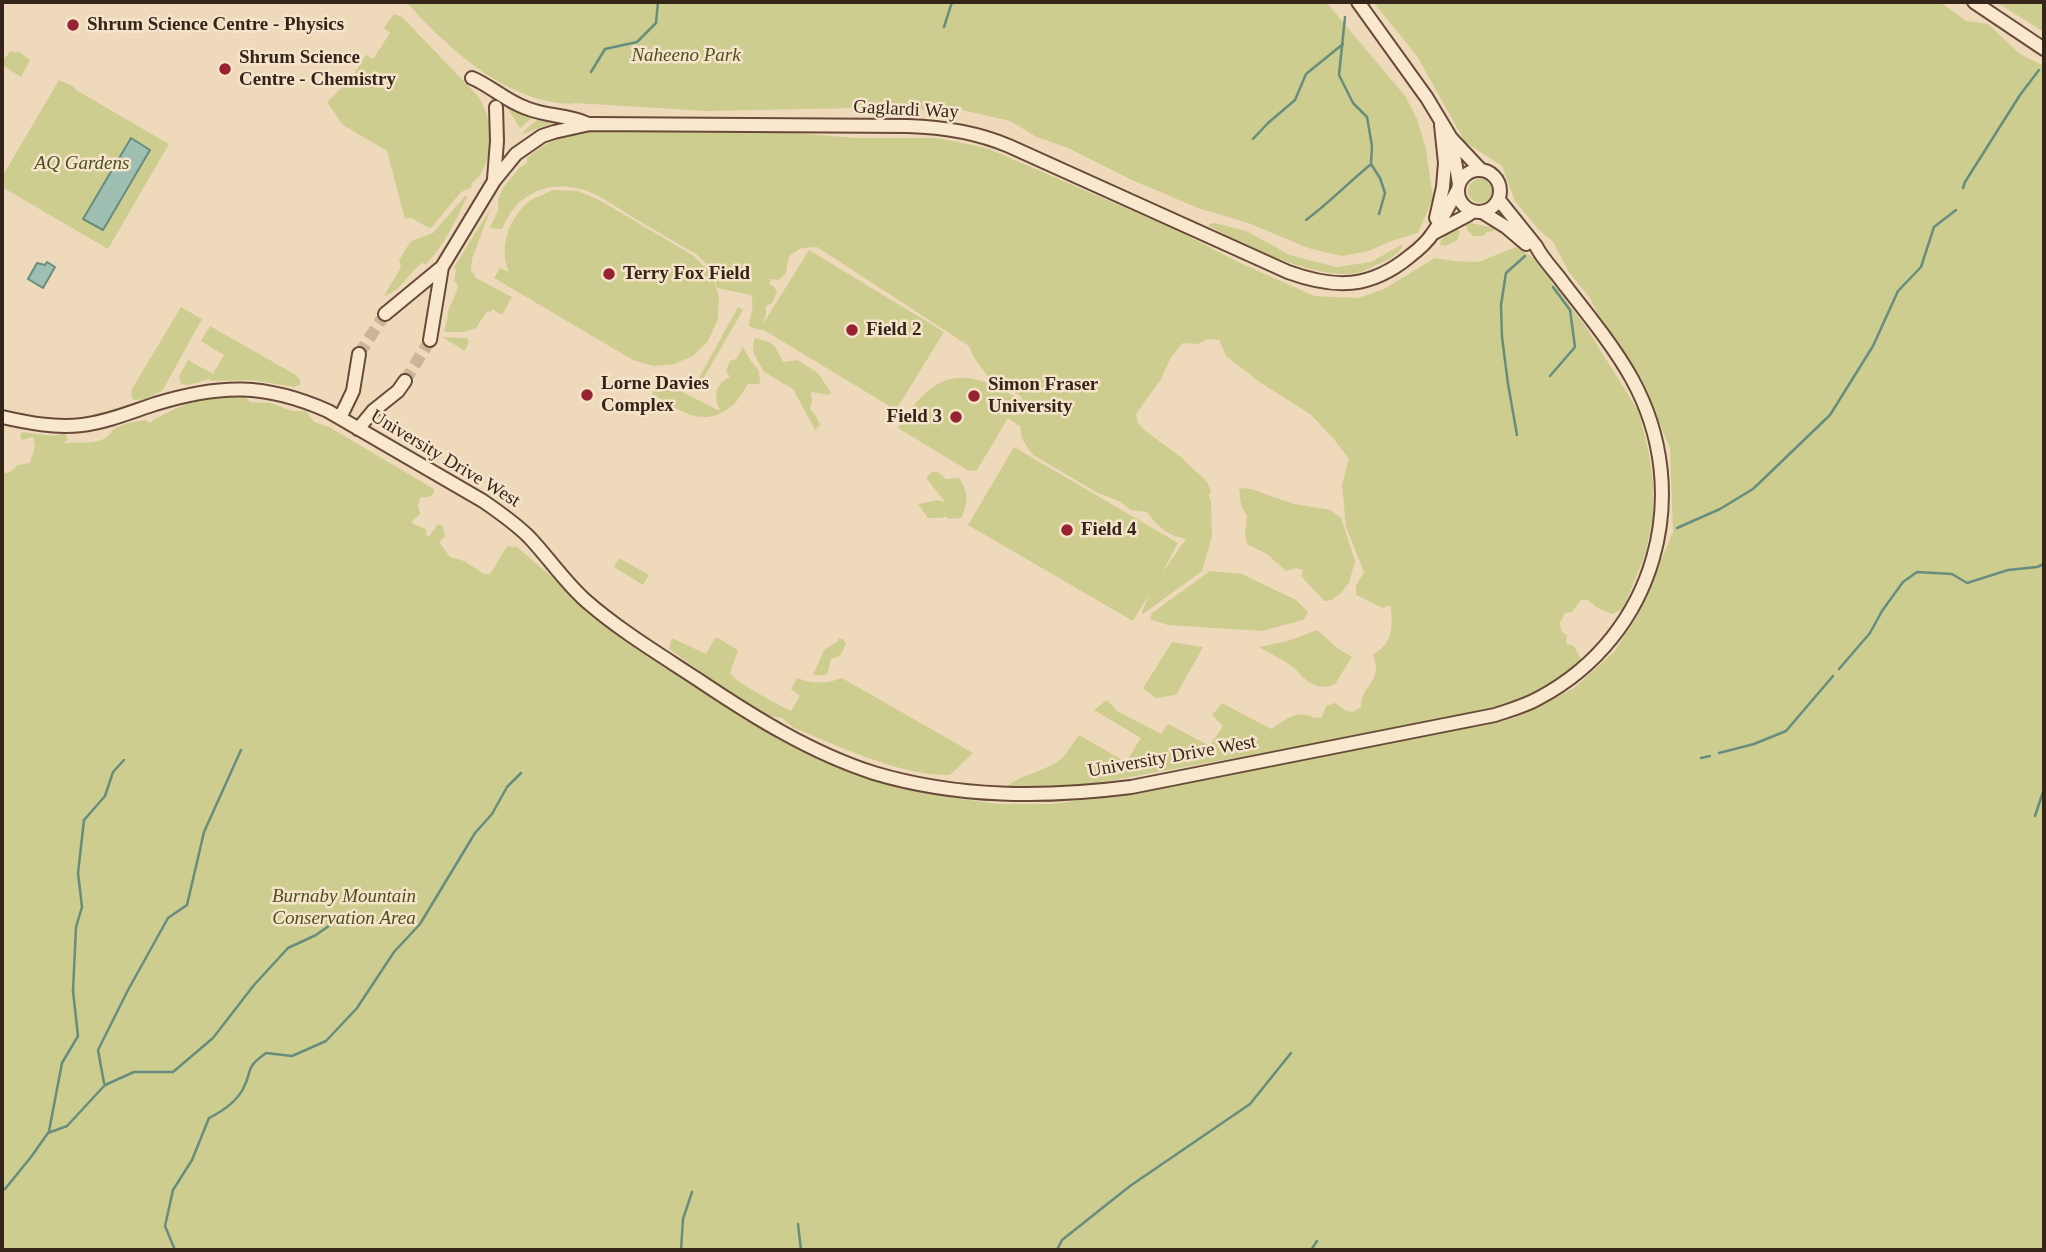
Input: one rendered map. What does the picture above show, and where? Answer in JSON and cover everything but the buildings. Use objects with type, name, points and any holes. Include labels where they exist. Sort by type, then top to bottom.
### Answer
[{"type":"street","points":[[1358,2],[1398,56],[1451,138],[1480,170],[1493,175],[1497,180],[1499,200],[1492,208],[1478,212],[1462,204],[1451,138]]},
{"type":"street","points":[[1974,2],[2044,49]]},
{"type":"street","points":[[472,78],[529,110],[578,119],[590,124]]},
{"type":"street","points":[[494,181],[498,141],[496,107]]},
{"type":"street","points":[[1432,234],[1443,187],[1445,163],[1441,121]]},
{"type":"street","name":"Gaglardi Way","points":[[385,314],[442,267],[494,181],[516,154],[542,136],[590,124],[908,126],[953,129],[1009,145],[1270,264],[1321,282],[1345,284],[1386,274],[1416,251],[1432,234],[1458,188]]},
{"type":"street","points":[[1458,188],[1467,173],[1480,170]]},
{"type":"street","name":"University Drive West","points":[[2,417],[41,425],[100,423],[197,393],[237,389],[279,394],[307,402],[505,516],[527,535],[585,600],[625,631],[767,724],[813,747],[873,772],[944,789],[991,794],[1049,794],[1131,787],[1508,711],[1540,698],[1584,668],[1618,631],[1635,605],[1646,582],[1661,520],[1661,466],[1650,420],[1631,377],[1563,282],[1499,200]]},
{"type":"street","name":"Gaglardi Way","points":[[1432,234],[1478,212]]},
{"type":"street","name":"University Drive West","points":[[1478,212],[1506,227],[1540,254]]},
{"type":"street","name":"Gaglardi Way","points":[[430,340],[442,267]]},
{"type":"street","points":[[349,424],[359,354]]},
{"type":"street","points":[[349,424],[373,411],[398,391],[405,381]]},
{"type":"green space","name":"Naheeno Park","points":[[406,2],[1326,2],[1406,97],[1417,119],[1426,149],[1433,198],[1418,233],[1369,251],[1342,256],[1308,248],[1251,224],[1198,208],[1132,180],[1068,148],[1037,137],[1010,121],[962,110],[856,108],[706,111],[543,100],[503,84],[468,61]]},
{"type":"green space","name":"Burnaby Mountain Conservation Area","points":[[1373,2],[1940,2],[1966,21],[1988,24],[2020,54],[2044,66],[2044,1250],[2,1250],[2,474],[10,472],[18,465],[30,463],[35,446],[33,437],[22,440],[22,432],[53,436],[65,433],[68,440],[63,443],[94,442],[105,438],[123,425],[145,420],[150,423],[188,403],[216,395],[244,396],[250,402],[271,403],[292,411],[306,411],[314,422],[329,427],[434,489],[434,493],[429,497],[421,497],[418,505],[420,514],[412,521],[413,524],[426,529],[426,535],[429,537],[438,524],[443,527],[445,536],[439,542],[450,557],[464,561],[484,574],[490,574],[507,546],[517,547],[613,629],[717,697],[745,720],[853,773],[912,790],[998,804],[1052,804],[1119,795],[1515,718],[1574,688],[1614,652],[1638,615],[1673,532],[1670,448],[1647,394],[1612,344],[1590,298],[1569,272],[1553,242],[1538,229],[1515,201],[1502,166],[1465,142],[1417,56]]},
{"type":"green space","points":[[1996,2],[2044,2],[2044,32]]},
{"type":"green space","points":[[394,14],[402,17],[478,96],[488,120],[490,147],[481,173],[471,184],[472,187],[461,192],[429,228],[411,218],[405,219],[387,151],[343,125],[327,102],[352,77],[366,55],[373,59],[390,33],[384,28]]},
{"type":"green space","points":[[11,51],[18,51],[30,60],[21,77],[4,66],[2,69],[2,61]]},
{"type":"green space","name":"AQ Gardens","points":[[59,80],[169,144],[108,249],[2,187],[2,177]]},
{"type":"green space","points":[[504,103],[534,116],[520,128]]},
{"type":"green space","points":[[539,118],[555,122],[523,134],[523,132]]},
{"type":"green space","points":[[605,130],[781,132],[856,138],[937,138],[987,148],[1174,229],[1238,262],[1314,296],[1358,298],[1384,289],[1435,258],[1478,262],[1516,247],[1534,258],[1586,327],[1639,412],[1653,481],[1653,517],[1645,555],[1623,609],[1612,614],[1588,600],[1581,600],[1572,612],[1565,613],[1560,623],[1561,631],[1567,635],[1566,644],[1574,646],[1581,659],[1565,678],[1530,697],[1488,712],[1086,785],[1007,787],[1016,780],[1057,762],[1079,735],[1126,762],[1141,738],[1094,710],[1107,700],[1117,711],[1161,734],[1168,724],[1210,746],[1223,726],[1212,715],[1222,703],[1271,729],[1297,715],[1322,717],[1326,706],[1335,703],[1353,712],[1361,707],[1364,693],[1376,672],[1373,655],[1389,638],[1392,613],[1390,605],[1383,608],[1356,595],[1356,586],[1364,572],[1346,527],[1342,485],[1349,459],[1310,414],[1261,383],[1226,356],[1219,340],[1207,339],[1198,344],[1183,343],[1136,414],[1138,423],[1144,430],[1182,458],[1207,482],[1211,491],[1209,496],[1212,536],[1202,571],[1143,614],[1149,594],[1133,621],[968,525],[1014,447],[1178,543],[1162,573],[1186,539],[1164,530],[1147,512],[1131,510],[1033,455],[1022,439],[1020,425],[1008,418],[977,470],[969,471],[898,428],[928,390],[952,379],[981,381],[1023,401],[1021,396],[991,381],[969,346],[817,247],[801,248],[789,256],[786,273],[779,280],[771,279],[769,284],[777,291],[773,302],[766,306],[763,324],[809,250],[944,332],[896,410],[762,329],[749,326],[751,295],[717,288],[710,269],[696,254],[587,191],[560,186],[536,192],[516,206],[502,229],[490,228],[498,211],[498,200],[503,188],[535,151],[563,137]]},
{"type":"green space","points":[[1480,179],[1489,182],[1492,191],[1489,200],[1480,203],[1471,200],[1468,191],[1471,182]]},
{"type":"green space","name":"Terry Fox Field","points":[[553,190],[578,191],[601,201],[694,256],[711,273],[719,296],[718,319],[708,341],[693,356],[674,364],[653,366],[633,360],[494,278],[500,268],[509,272],[505,244],[515,217],[528,202]]},
{"type":"green space","points":[[466,195],[454,224],[432,257],[426,264],[422,263],[417,267],[401,286],[384,296],[401,267],[399,260],[411,241],[433,233]]},
{"type":"green space","points":[[491,208],[472,259],[471,270],[476,278],[512,297],[502,315],[492,309],[491,312],[487,311],[476,328],[463,332],[446,332],[444,330],[448,312],[458,286],[454,281],[454,267]]},
{"type":"green space","points":[[1215,223],[1246,231],[1290,255],[1336,267],[1371,262],[1401,245],[1402,247],[1391,258],[1366,270],[1341,274],[1322,272],[1281,260],[1209,226]]},
{"type":"green space","points":[[1471,223],[1494,228],[1494,231],[1483,236],[1473,236],[1466,225]]},
{"type":"green space","points":[[1457,228],[1460,232],[1457,240],[1446,246],[1440,245],[1444,237]]},
{"type":"green space","points":[[181,307],[202,319],[162,391],[145,399],[134,400],[132,389]]},
{"type":"green space","points":[[738,307],[743,310],[696,391],[691,388]]},
{"type":"green space","points":[[210,326],[296,375],[300,385],[294,387],[253,380],[210,379],[189,385],[181,384],[179,376],[188,360],[213,374],[224,355],[201,341]]},
{"type":"green space","points":[[442,337],[467,338],[469,341],[465,351]]},
{"type":"green space","points":[[755,338],[774,346],[783,362],[797,360],[818,373],[831,393],[811,394],[810,409],[820,425],[815,430],[793,389],[764,372],[754,354]]},
{"type":"green space","points":[[743,347],[759,371],[760,384],[748,384],[734,404],[721,413],[701,417],[691,415],[652,394],[660,381],[720,411],[718,387],[730,377],[726,371],[730,361],[736,359]]},
{"type":"green space","points":[[932,472],[938,472],[946,479],[959,478],[965,488],[966,498],[961,518],[928,518],[918,504],[938,500],[945,502],[927,479]]},
{"type":"green space","points":[[1239,488],[1251,489],[1294,504],[1330,510],[1341,518],[1355,561],[1349,583],[1341,593],[1332,600],[1324,601],[1302,577],[1303,570],[1296,568],[1286,571],[1267,554],[1247,544],[1247,516],[1241,505]]},
{"type":"green space","points":[[619,558],[649,575],[643,585],[614,567]]},
{"type":"green space","points":[[1210,571],[1242,574],[1296,600],[1308,612],[1303,620],[1262,631],[1168,625],[1150,619],[1152,613]]},
{"type":"green space","points":[[1317,630],[1352,657],[1335,684],[1316,686],[1289,664],[1259,647],[1288,641]]},
{"type":"green space","points":[[716,637],[738,650],[730,673],[734,677],[758,694],[791,711],[800,696],[791,689],[797,678],[819,682],[842,678],[973,753],[950,775],[911,771],[830,743],[794,728],[782,718],[764,715],[669,649],[672,638],[706,654]]},
{"type":"green space","points":[[839,638],[846,644],[840,656],[831,659],[827,675],[813,675],[824,650]]},
{"type":"green space","points":[[1172,642],[1203,647],[1176,695],[1156,698],[1143,688]]},
{"type":"shaded area","points":[[131,138],[150,150],[103,230],[83,219]]},
{"type":"shaded area","points":[[47,262],[55,267],[43,288],[28,279],[37,263],[45,265]]},
{"type":"waterway","points":[[591,72],[605,49],[637,42],[656,23],[658,2]]},
{"type":"waterway","points":[[944,27],[952,2]]},
{"type":"waterway","points":[[1345,17],[1339,75],[1353,103],[1367,117],[1372,146],[1371,164],[1385,193],[1379,214]]},
{"type":"waterway","points":[[1253,139],[1295,100],[1306,74],[1343,44]]},
{"type":"waterway","points":[[1963,188],[2020,95],[2039,70]]},
{"type":"waterway","points":[[1306,220],[1370,165]]},
{"type":"waterway","points":[[1677,528],[1720,509],[1753,489],[1830,415],[1873,346],[1898,291],[1921,267],[1934,227],[1956,210]]},
{"type":"waterway","points":[[1517,435],[1502,337],[1501,305],[1506,273],[1525,256]]},
{"type":"waterway","points":[[1550,376],[1575,347],[1570,310],[1553,287]]},
{"type":"waterway","points":[[1839,669],[1870,633],[1903,582],[1917,572],[1952,574],[1967,583],[2008,570],[2044,564]]},
{"type":"waterway","points":[[1719,753],[1754,744],[1786,731],[1833,676]]},
{"type":"waterway","points":[[104,1083],[98,1050],[168,918],[187,905],[204,832],[241,750]]},
{"type":"waterway","points":[[1701,758],[1710,756]]},
{"type":"waterway","points":[[49,1131],[62,1063],[78,1036],[73,991],[76,927],[82,907],[78,873],[84,820],[105,796],[113,772],[124,760]]},
{"type":"waterway","points":[[175,1250],[165,1226],[173,1190],[192,1160],[209,1118],[236,1098],[243,1089],[252,1066],[266,1053],[292,1056],[326,1041],[357,1008],[394,952],[420,924],[475,833],[492,814],[507,787],[521,773]]},
{"type":"waterway","points":[[2035,816],[2044,789]]},
{"type":"waterway","points":[[2,1190],[48,1133],[67,1126],[105,1085],[134,1072],[173,1072],[213,1038],[254,985],[288,948],[316,935],[343,916]]},
{"type":"waterway","points":[[1057,1250],[1062,1240],[1130,1186],[1250,1104],[1291,1053]]},
{"type":"waterway","points":[[681,1250],[683,1219],[692,1192]]},
{"type":"waterway","points":[[798,1224],[801,1250]]},
{"type":"waterway","points":[[1311,1250],[1317,1241]]},
{"type":"tunnel","points":[[359,354],[385,314]]},
{"type":"tunnel","points":[[405,381],[430,340]]},
{"type":"place","name":"Shrum Science Centre - Physics","points":[[73,25]]},
{"type":"place","name":"Shrum Science Centre - Chemistry","points":[[225,69]]},
{"type":"place","name":"Terry Fox Field","points":[[609,274]]},
{"type":"place","name":"Field 2","points":[[852,330]]},
{"type":"place","name":"Lorne Davies Complex","points":[[587,395]]},
{"type":"place","name":"Simon Fraser University","points":[[974,396]]},
{"type":"place","name":"Field 3","points":[[956,417]]},
{"type":"place","name":"Field 4","points":[[1067,530]]}]
